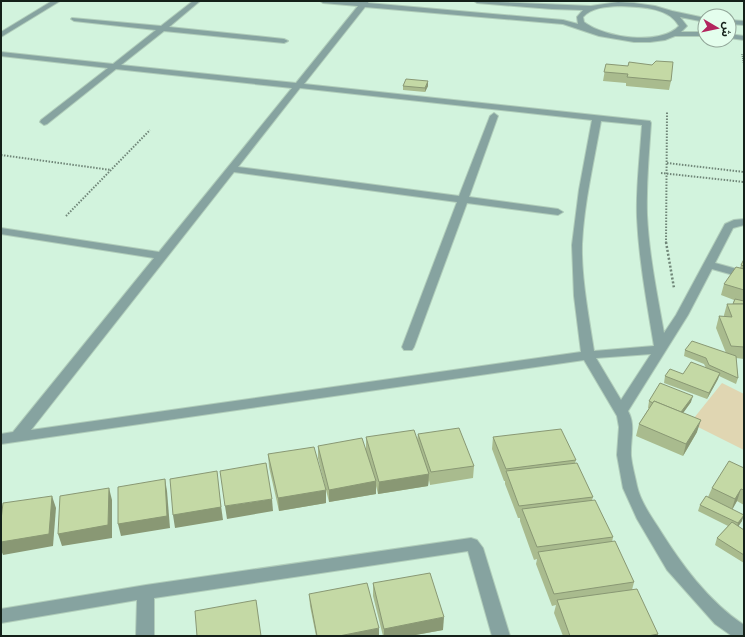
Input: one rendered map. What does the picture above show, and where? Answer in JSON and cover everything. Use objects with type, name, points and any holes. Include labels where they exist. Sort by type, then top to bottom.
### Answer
[{"type":"street","points":[[1,36],[57,1]]},
{"type":"street","points":[[44,122],[197,1]]},
{"type":"street","points":[[324,1],[365,3],[563,22],[616,37],[633,39],[649,40],[676,34],[697,34]]},
{"type":"street","points":[[477,1],[552,7],[592,8]]},
{"type":"street","points":[[657,1],[666,12],[682,21],[684,26],[682,30],[676,34]]},
{"type":"street","points":[[18,436],[365,3]]},
{"type":"street","points":[[589,29],[581,23],[580,17],[583,12],[611,3],[634,5],[697,18]]},
{"type":"street","points":[[74,20],[284,41]]},
{"type":"street","points":[[1,54],[647,123],[642,197],[644,242],[651,296],[661,349]]},
{"type":"street","points":[[408,346],[494,116]]},
{"type":"street","points":[[597,118],[584,190],[577,245],[580,296],[588,355],[621,411],[626,427],[624,455],[630,488],[642,515],[673,565],[721,619],[744,635]]},
{"type":"street","points":[[232,169],[558,212]]},
{"type":"street","points":[[621,411],[682,315],[728,226],[738,222],[744,222]]},
{"type":"street","points":[[1,231],[162,256]]},
{"type":"street","points":[[708,264],[744,275]]},
{"type":"street","points":[[1,439],[588,355],[661,349]]},
{"type":"street","points":[[1,616],[146,592],[470,544],[475,548],[501,636]]},
{"type":"street","points":[[145,636],[146,592]]},
{"type":"path","points":[[667,112],[665,238],[671,277],[682,315]]},
{"type":"path","points":[[66,216],[150,130]]},
{"type":"path","points":[[1,155],[111,170]]},
{"type":"path","points":[[644,160],[744,172]]},
{"type":"path","points":[[644,171],[744,182]]},
{"type":"shaded area","points":[[722,383],[744,394],[744,450],[690,423]]},
{"type":"building","points":[[656,61],[673,62],[671,81],[627,77],[628,74],[604,72],[606,64],[628,66],[629,62],[652,65]]},
{"type":"building","points":[[406,79],[428,81],[425,88],[403,86]]},
{"type":"building","points":[[744,259],[744,266],[741,265]]},
{"type":"building","points":[[736,267],[744,269],[744,290],[724,284]]},
{"type":"building","points":[[735,299],[744,301],[744,304],[733,304]]},
{"type":"building","points":[[727,304],[744,304],[744,347],[731,346],[719,316],[732,317]]},
{"type":"building","points":[[692,341],[736,356],[738,378],[709,365],[706,358],[685,350]]},
{"type":"building","points":[[691,362],[720,373],[709,393],[665,376],[670,369],[683,374]]},
{"type":"building","points":[[660,383],[693,396],[681,412],[654,401],[653,403],[649,401]]},
{"type":"building","points":[[654,401],[701,420],[686,444],[639,424]]},
{"type":"building","points":[[459,428],[474,466],[431,472],[418,434]]},
{"type":"building","points":[[561,429],[576,460],[506,469],[493,437]]},
{"type":"building","points":[[414,430],[429,474],[379,482],[366,437]]},
{"type":"building","points":[[362,438],[376,481],[329,490],[318,446]]},
{"type":"building","points":[[314,447],[326,490],[278,498],[268,454]]},
{"type":"building","points":[[729,461],[744,468],[744,490],[741,489],[735,499],[712,488]]},
{"type":"building","points":[[266,463],[272,499],[225,506],[220,471]]},
{"type":"building","points":[[577,463],[593,497],[519,506],[506,471]]},
{"type":"building","points":[[217,471],[221,507],[173,515],[170,479]]},
{"type":"building","points":[[165,479],[167,516],[118,524],[118,487]]},
{"type":"building","points":[[109,488],[108,525],[58,534],[60,496]]},
{"type":"building","points":[[52,496],[49,534],[1,542],[3,503]]},
{"type":"building","points":[[706,496],[744,515],[738,523],[700,505]]},
{"type":"building","points":[[595,500],[613,537],[537,547],[522,509]]},
{"type":"building","points":[[732,522],[744,530],[744,555],[717,538]]},
{"type":"building","points":[[615,541],[634,582],[554,594],[538,552]]},
{"type":"building","points":[[430,573],[444,617],[384,629],[373,583]]},
{"type":"building","points":[[367,583],[379,628],[339,636],[317,636],[309,594]]},
{"type":"building","points":[[637,589],[658,634],[648,636],[570,636],[557,600]]},
{"type":"building","points":[[256,600],[261,636],[197,636],[195,611]]}]
